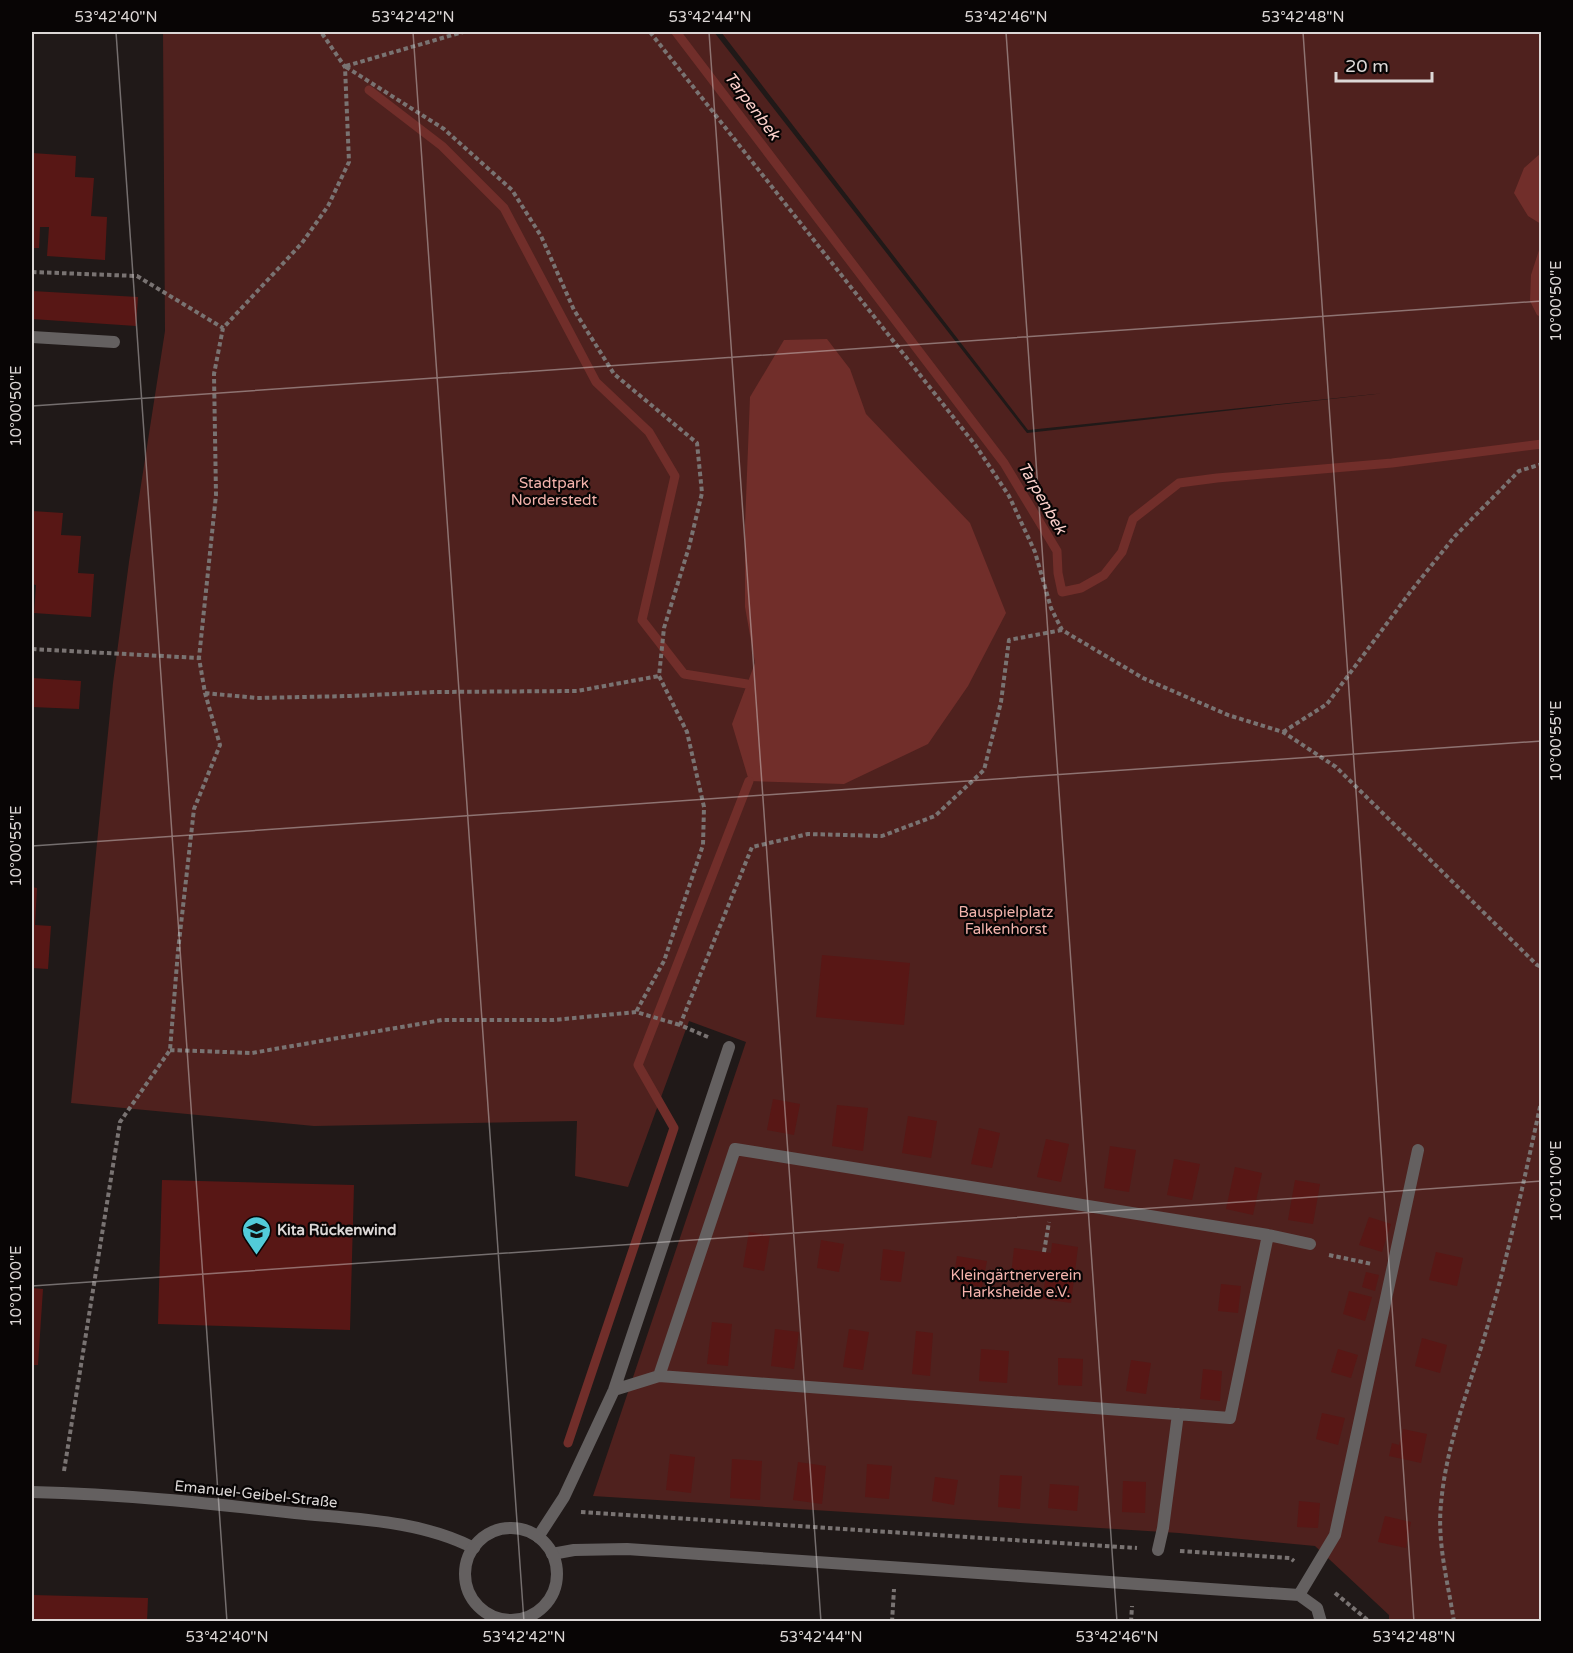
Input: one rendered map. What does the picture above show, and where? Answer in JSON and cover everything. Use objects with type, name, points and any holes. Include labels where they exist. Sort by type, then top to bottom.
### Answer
[{"type":"street","points":[[32,337],[114,342]]},
{"type":"street","points":[[538,1537],[564,1497],[614,1390],[729,1047]]},
{"type":"street","points":[[659,1376],[735,1149],[1268,1235],[1310,1245]]},
{"type":"street","points":[[1299,1595],[1335,1535],[1418,1150]]},
{"type":"street","points":[[614,1390],[659,1376],[1230,1418],[1268,1235]]},
{"type":"street","points":[[1158,1550],[1178,1414]]},
{"type":"street","name":"Emanuel-Geibel-Straße","points":[[32,1492],[161,1498],[384,1522],[428,1531],[474,1548]]},
{"type":"street","points":[[504,1529],[522,1530],[538,1537],[552,1554],[556,1571],[556,1585],[547,1603],[538,1612],[515,1621],[489,1615],[479,1608],[465,1583],[468,1558],[474,1548],[486,1536],[504,1529]]},
{"type":"street","points":[[552,1554],[574,1550],[627,1549],[1299,1595],[1317,1608],[1321,1622]]},
{"type":"path","points":[[321,32],[345,67],[444,129],[512,190],[542,236],[574,310],[614,374],[697,443],[702,493],[689,547],[664,628],[659,676],[687,732],[704,807],[703,845],[664,961],[636,1012]]},
{"type":"path","points":[[345,67],[463,32]]},
{"type":"path","points":[[650,32],[976,446],[1009,496],[1035,552],[1051,608],[1062,630],[1143,678],[1228,715],[1283,732],[1336,767],[1537,965],[1542,967]]},
{"type":"path","points":[[60,1493],[120,1122],[170,1050],[178,951],[194,809],[220,745],[199,658],[216,495],[214,374],[223,328],[302,243],[328,206],[349,162],[345,67]]},
{"type":"path","points":[[32,272],[137,276],[223,328]]},
{"type":"path","points":[[1283,732],[1327,704],[1455,536],[1519,471],[1542,464]]},
{"type":"path","points":[[680,1024],[752,847],[808,834],[882,837],[935,816],[984,770],[1001,702],[1009,640],[1062,630]]},
{"type":"path","points":[[32,649],[199,658]]},
{"type":"path","points":[[206,693],[257,698],[435,692],[577,691],[659,676]]},
{"type":"path","points":[[170,1050],[252,1053],[442,1020],[554,1020],[636,1012],[680,1024],[701,1034]]},
{"type":"path","points":[[1454,1622],[1441,1553],[1440,1505],[1451,1444],[1487,1327],[1542,1098]]},
{"type":"path","points":[[1044,1252],[1053,1200]]},
{"type":"path","points":[[1310,1245],[1316,1253],[1393,1268]]},
{"type":"path","points":[[555,1510],[1290,1558],[1370,1622]]},
{"type":"green space","name":"Stadtpark Norderstedt","points":[[163,32],[714,32],[1027,433],[1385,393],[1028,430],[721,32],[1541,32],[1541,1621],[1389,1621],[1389,1615],[1315,1546],[1179,1533],[593,1496],[746,1042],[689,1021],[628,1187],[575,1176],[577,1121],[314,1126],[71,1103],[113,683],[129,562],[165,331]]},
{"type":"shaded area","points":[[1541,153],[1541,224],[1528,216],[1514,193],[1524,168]]},
{"type":"shaded area","points":[[1541,244],[1541,317],[1537,315],[1530,301],[1531,275]]},
{"type":"shaded area","points":[[827,339],[850,369],[866,414],[970,523],[1006,613],[968,686],[928,744],[844,784],[749,781],[732,724],[755,663],[745,607],[745,525],[750,397],[784,340]]},
{"type":"building","points":[[32,153],[76,156],[75,177],[94,178],[91,216],[107,217],[105,260],[47,256],[49,227],[40,227],[39,248],[32,248]]},
{"type":"building","points":[[32,291],[138,297],[136,326],[32,319]]},
{"type":"building","points":[[32,511],[63,513],[61,535],[81,536],[78,573],[94,574],[91,617],[34,613],[36,585],[32,584]]},
{"type":"building","points":[[32,678],[81,681],[79,709],[32,707]]},
{"type":"building","points":[[32,887],[37,888],[35,925],[51,926],[48,969],[32,968]]},
{"type":"building","points":[[822,955],[910,963],[904,1025],[816,1017]]},
{"type":"building","points":[[773,1099],[800,1104],[794,1135],[767,1130]]},
{"type":"building","points":[[837,1105],[868,1108],[863,1151],[832,1146]]},
{"type":"building","points":[[908,1116],[937,1121],[931,1158],[902,1153]]},
{"type":"building","points":[[979,1128],[1000,1133],[992,1168],[971,1164]]},
{"type":"building","points":[[1046,1139],[1069,1144],[1061,1182],[1037,1177]]},
{"type":"building","points":[[1110,1146],[1136,1150],[1129,1192],[1104,1188]]},
{"type":"building","points":[[1174,1159],[1200,1164],[1192,1200],[1167,1195]]},
{"type":"building","points":[[1235,1167],[1262,1173],[1253,1215],[1226,1209]]},
{"type":"building","name":"Kita Rückenwind","points":[[162,1180],[354,1185],[350,1330],[158,1324]]},
{"type":"building","points":[[1295,1180],[1320,1184],[1313,1224],[1288,1220]]},
{"type":"building","points":[[1369,1217],[1391,1224],[1382,1252],[1359,1245]]},
{"type":"building","points":[[749,1232],[770,1235],[764,1271],[743,1267]]},
{"type":"building","points":[[821,1240],[844,1244],[839,1272],[817,1268]]},
{"type":"building","points":[[1052,1243],[1078,1247],[1071,1303],[1043,1299],[1045,1281],[1011,1276],[1014,1248],[1051,1253]]},
{"type":"building","points":[[883,1249],[905,1252],[901,1282],[880,1280]]},
{"type":"building","points":[[1436,1252],[1463,1258],[1457,1286],[1429,1280]]},
{"type":"building","points":[[957,1256],[987,1261],[982,1287],[953,1282]]},
{"type":"building","points":[[1366,1272],[1379,1275],[1375,1291],[1362,1287]]},
{"type":"building","points":[[1221,1284],[1241,1286],[1238,1313],[1218,1311]]},
{"type":"building","points":[[32,1288],[43,1289],[38,1365],[32,1365]]},
{"type":"building","points":[[1349,1291],[1372,1297],[1365,1321],[1343,1314]]},
{"type":"building","points":[[712,1322],[732,1324],[728,1366],[707,1364]]},
{"type":"building","points":[[775,1329],[799,1332],[794,1369],[771,1366]]},
{"type":"building","points":[[849,1329],[869,1332],[863,1370],[843,1367]]},
{"type":"building","points":[[916,1331],[933,1333],[930,1376],[912,1374]]},
{"type":"building","points":[[1422,1338],[1447,1345],[1440,1373],[1415,1366]]},
{"type":"building","points":[[981,1349],[1009,1351],[1007,1383],[979,1381]]},
{"type":"building","points":[[1338,1349],[1358,1355],[1351,1378],[1331,1372]]},
{"type":"building","points":[[1058,1358],[1083,1359],[1082,1386],[1058,1385]]},
{"type":"building","points":[[1131,1360],[1151,1363],[1146,1394],[1126,1391]]},
{"type":"building","points":[[1203,1369],[1222,1371],[1220,1401],[1200,1399]]},
{"type":"building","points":[[1322,1413],[1345,1418],[1338,1445],[1316,1439]]},
{"type":"building","points":[[1403,1429],[1427,1434],[1421,1463],[1389,1456],[1392,1443],[1399,1445]]},
{"type":"building","points":[[670,1454],[695,1457],[691,1493],[666,1490]]},
{"type":"building","points":[[732,1459],[762,1461],[760,1500],[730,1498]]},
{"type":"building","points":[[798,1462],[826,1466],[822,1504],[793,1500]]},
{"type":"building","points":[[867,1464],[892,1466],[889,1499],[865,1497]]},
{"type":"building","points":[[1000,1475],[1022,1476],[1020,1509],[998,1507]]},
{"type":"building","points":[[935,1477],[958,1480],[954,1505],[932,1501]]},
{"type":"building","points":[[1123,1481],[1146,1482],[1145,1513],[1122,1512]]},
{"type":"building","points":[[1050,1484],[1079,1486],[1077,1511],[1048,1508]]},
{"type":"building","points":[[1299,1501],[1320,1503],[1318,1528],[1297,1527]]},
{"type":"building","points":[[1385,1516],[1411,1522],[1406,1548],[1378,1542]]},
{"type":"building","points":[[32,1595],[148,1598],[147,1622],[32,1622]]},
{"type":"waterway","name":"Tarpenbek","points":[[676,32],[1004,463],[1057,551],[1062,592],[1081,588],[1104,575],[1122,552],[1133,519],[1179,483],[1392,463],[1542,444]]},
{"type":"waterway","points":[[369,90],[442,146],[504,208],[596,382],[649,432],[675,476],[642,620],[684,674],[747,684]]},
{"type":"waterway","points":[[568,1443],[674,1128],[638,1065],[749,781]]},
{"type":"place","name":"Kita Rückenwind","points":[[256,1256]]},
{"type":"park label","name":"Bauspielplatz Falkenhorst","points":[[1006,920]]},
{"type":"park label","name":"Kleingärtnerverein Harksheide e.V.","points":[[1016,1284]]}]
